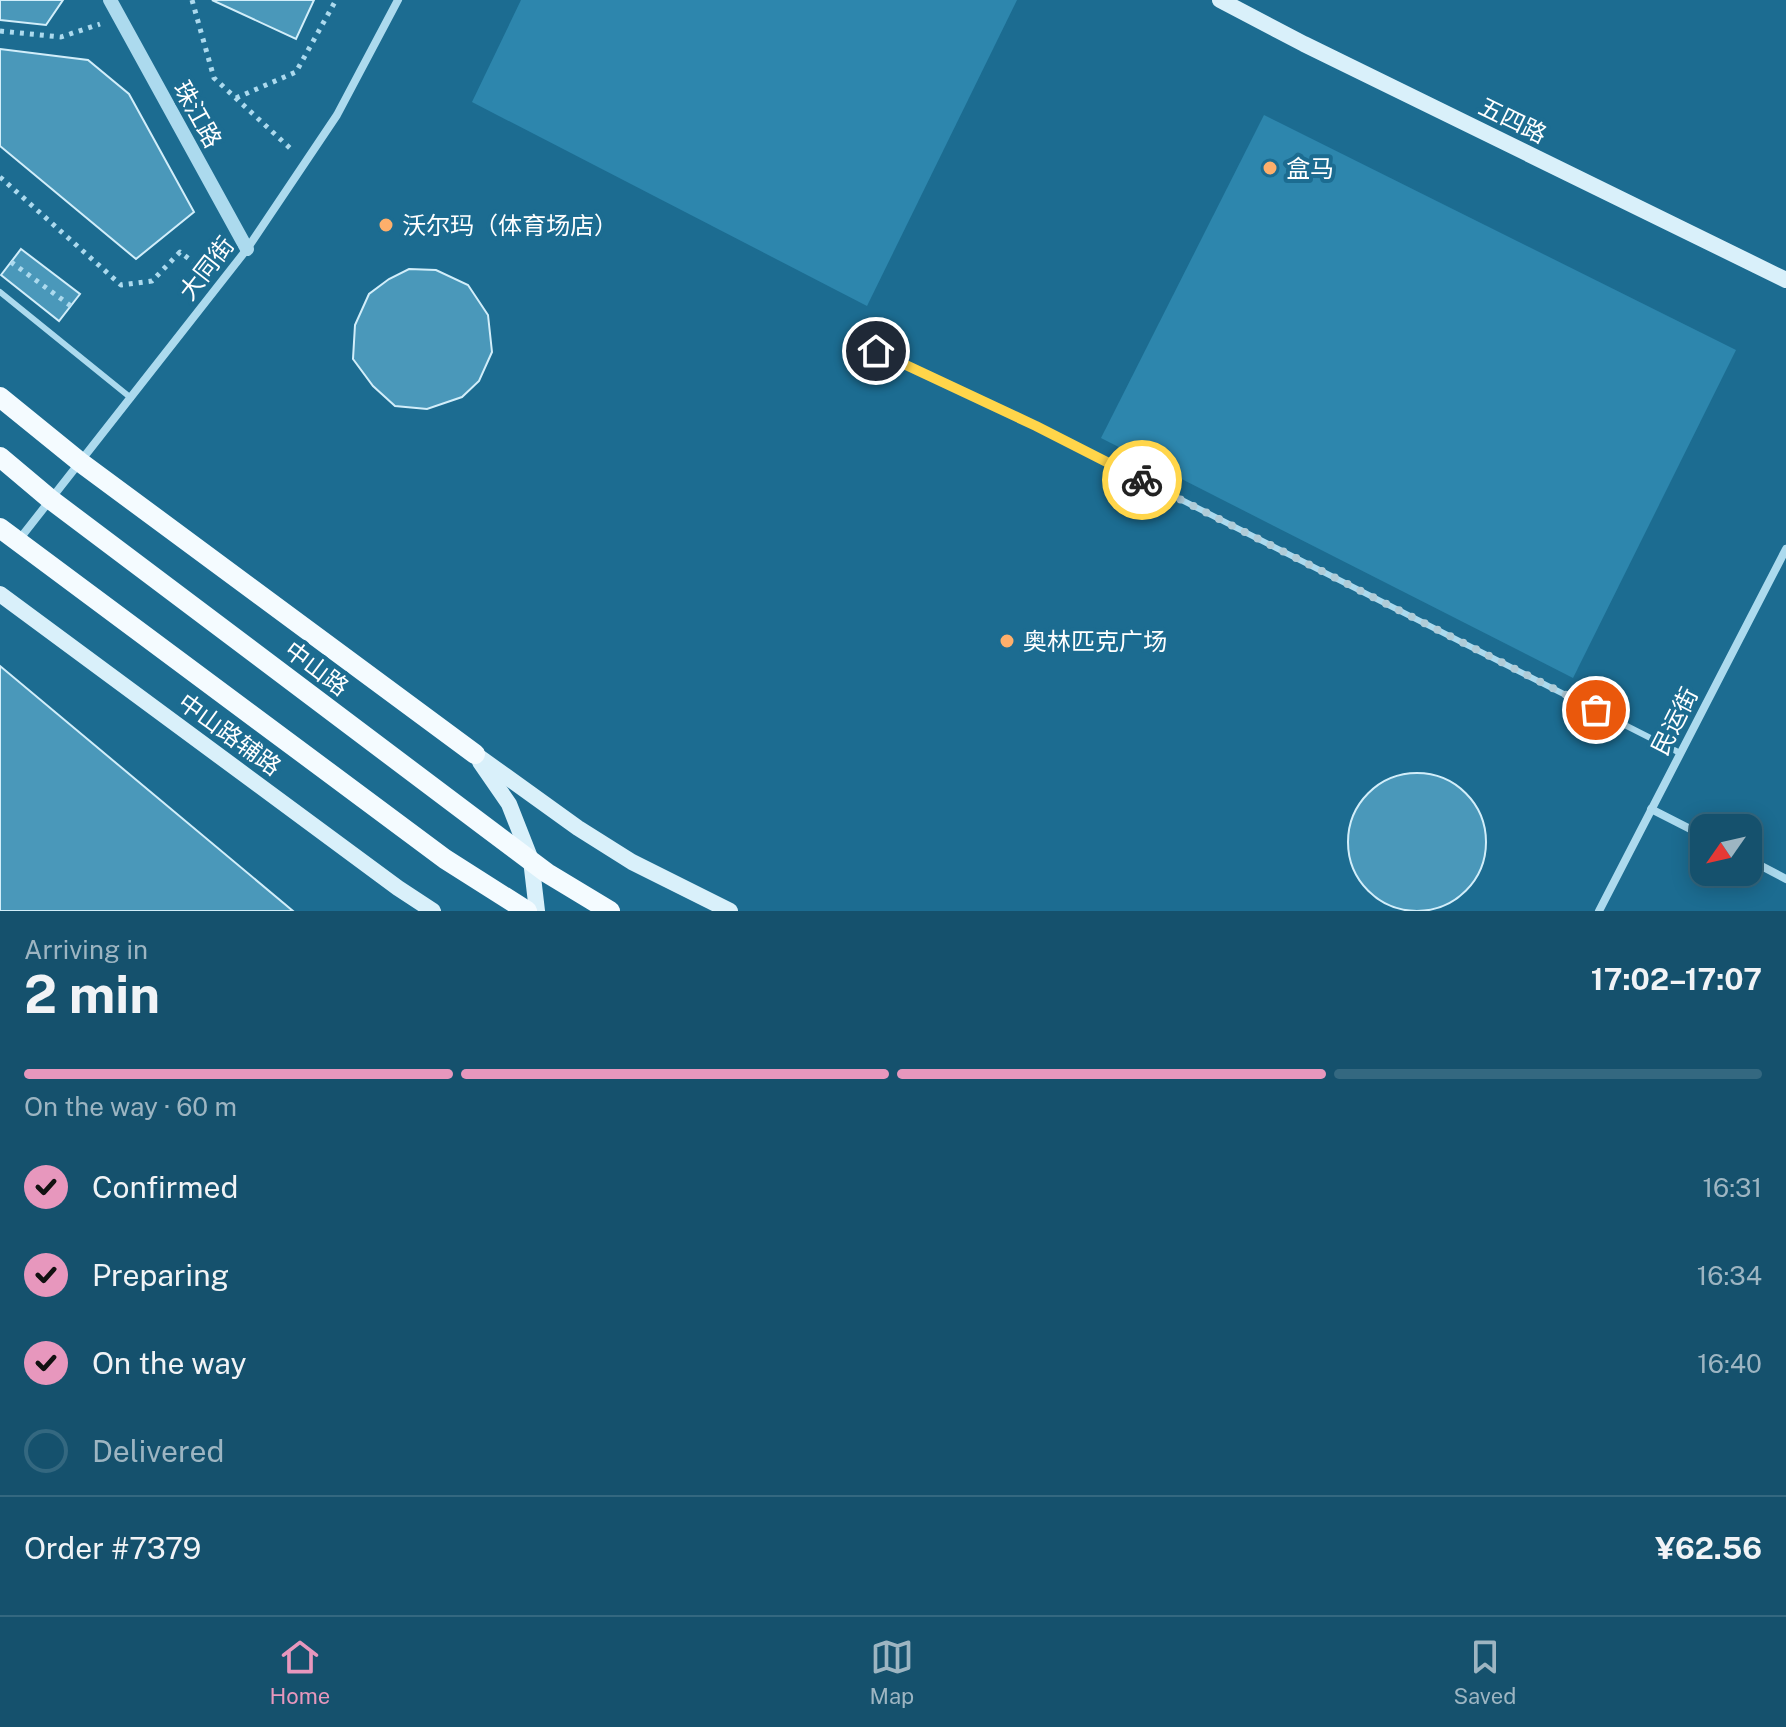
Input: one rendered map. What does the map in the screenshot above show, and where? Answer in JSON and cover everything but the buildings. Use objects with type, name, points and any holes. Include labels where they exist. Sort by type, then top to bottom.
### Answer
[{"type":"main road","name":"五四路","points":[[1220,0],[1786,280]]},
{"type":"main road","points":[[0,397],[80,462],[578,828],[632,862],[730,911]]},
{"type":"main road","name":"中山路","points":[[0,457],[50,499],[531,860],[610,911]]},
{"type":"main road","points":[[0,528],[445,859],[527,911]]},
{"type":"main road","name":"中山路辅路","points":[[0,594],[433,911]]},
{"type":"main road","points":[[475,754],[509,804],[531,860],[537,911]]},
{"type":"main road","points":[[398,888],[419,911]]},
{"type":"street","name":"珠江路","points":[[110,0],[247,249]]},
{"type":"street","name":"大同街","points":[[18,542],[247,249],[337,115],[398,0]]},
{"type":"street","name":"民运街","points":[[1599,911],[1786,549]]},
{"type":"street","points":[[1651,809],[1690,829]]},
{"type":"street","points":[[1762,866],[1786,879]]},
{"type":"lane","points":[[0,292],[131,398]]},
{"type":"lane","points":[[876,351],[1036,426],[1680,753]]},
{"type":"path","points":[[192,0],[214,78],[306,164]]},
{"type":"path","points":[[236,98],[296,72],[336,0]]},
{"type":"path","points":[[0,31],[61,37],[120,18]]},
{"type":"path","points":[[0,177],[121,285],[152,281],[180,252],[193,262]]},
{"type":"path","points":[[11,262],[71,306]]},
{"type":"shaded area","points":[[521,0],[1017,0],[867,306],[472,102]]},
{"type":"shaded area","points":[[1264,115],[1736,350],[1573,678],[1101,438]]},
{"type":"way so far","points":[[1142,480],[1596,710]]},
{"type":"place","name":"盒马","points":[[1270,168]]},
{"type":"place","name":"沃尔玛（体育场店）","points":[[386,225]]},
{"type":"place","name":"奥林匹克广场","points":[[1007,641]]},
{"type":"route","points":[[876,351],[1142,480]]}]
